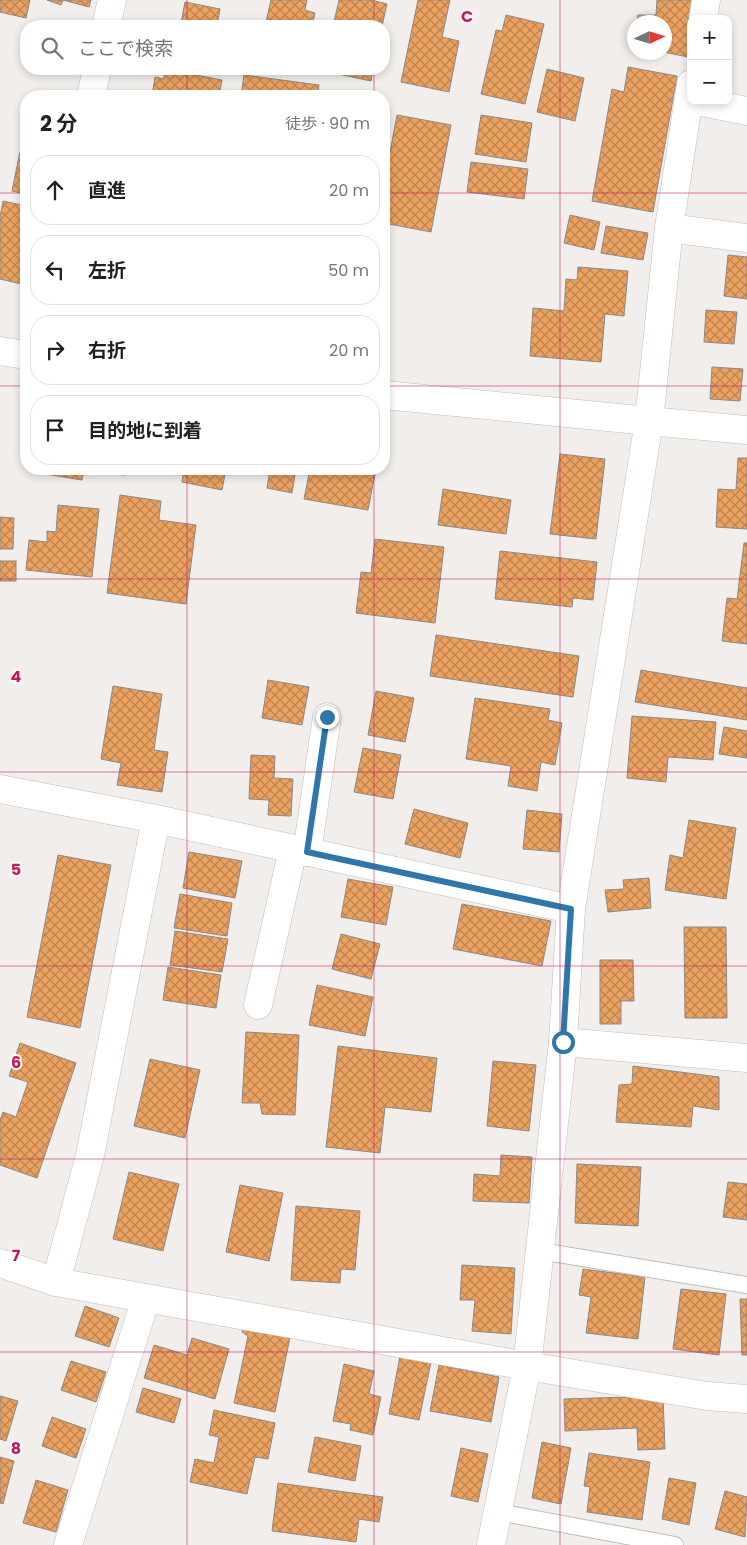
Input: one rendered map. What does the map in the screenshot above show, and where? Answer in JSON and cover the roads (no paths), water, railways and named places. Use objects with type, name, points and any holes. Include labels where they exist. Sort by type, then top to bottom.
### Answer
[{"type":"street","points":[[107,20],[112,0]]},
{"type":"street","points":[[704,15],[706,0]]},
{"type":"street","points":[[92,90],[96,75]]},
{"type":"street","points":[[491,1545],[526,1366],[563,1042],[571,909],[649,421],[669,228],[690,105]]},
{"type":"street","points":[[725,105],[747,111]]},
{"type":"street","points":[[669,228],[747,238]]},
{"type":"street","points":[[0,351],[20,354]]},
{"type":"street","points":[[390,397],[747,430]]},
{"type":"street","points":[[258,1005],[300,850],[327,717]]},
{"type":"street","points":[[0,789],[156,819],[571,909]]},
{"type":"street","points":[[56,1282],[90,1155],[156,819]]},
{"type":"street","points":[[563,1042],[747,1058]]},
{"type":"street","points":[[0,1263],[56,1282],[526,1366],[707,1396],[747,1399]]},
{"type":"street","points":[[68,1545],[146,1298]]},
{"type":"lane","points":[[540,1251],[747,1285]]},
{"type":"lane","points":[[498,1512],[676,1545]]}]
